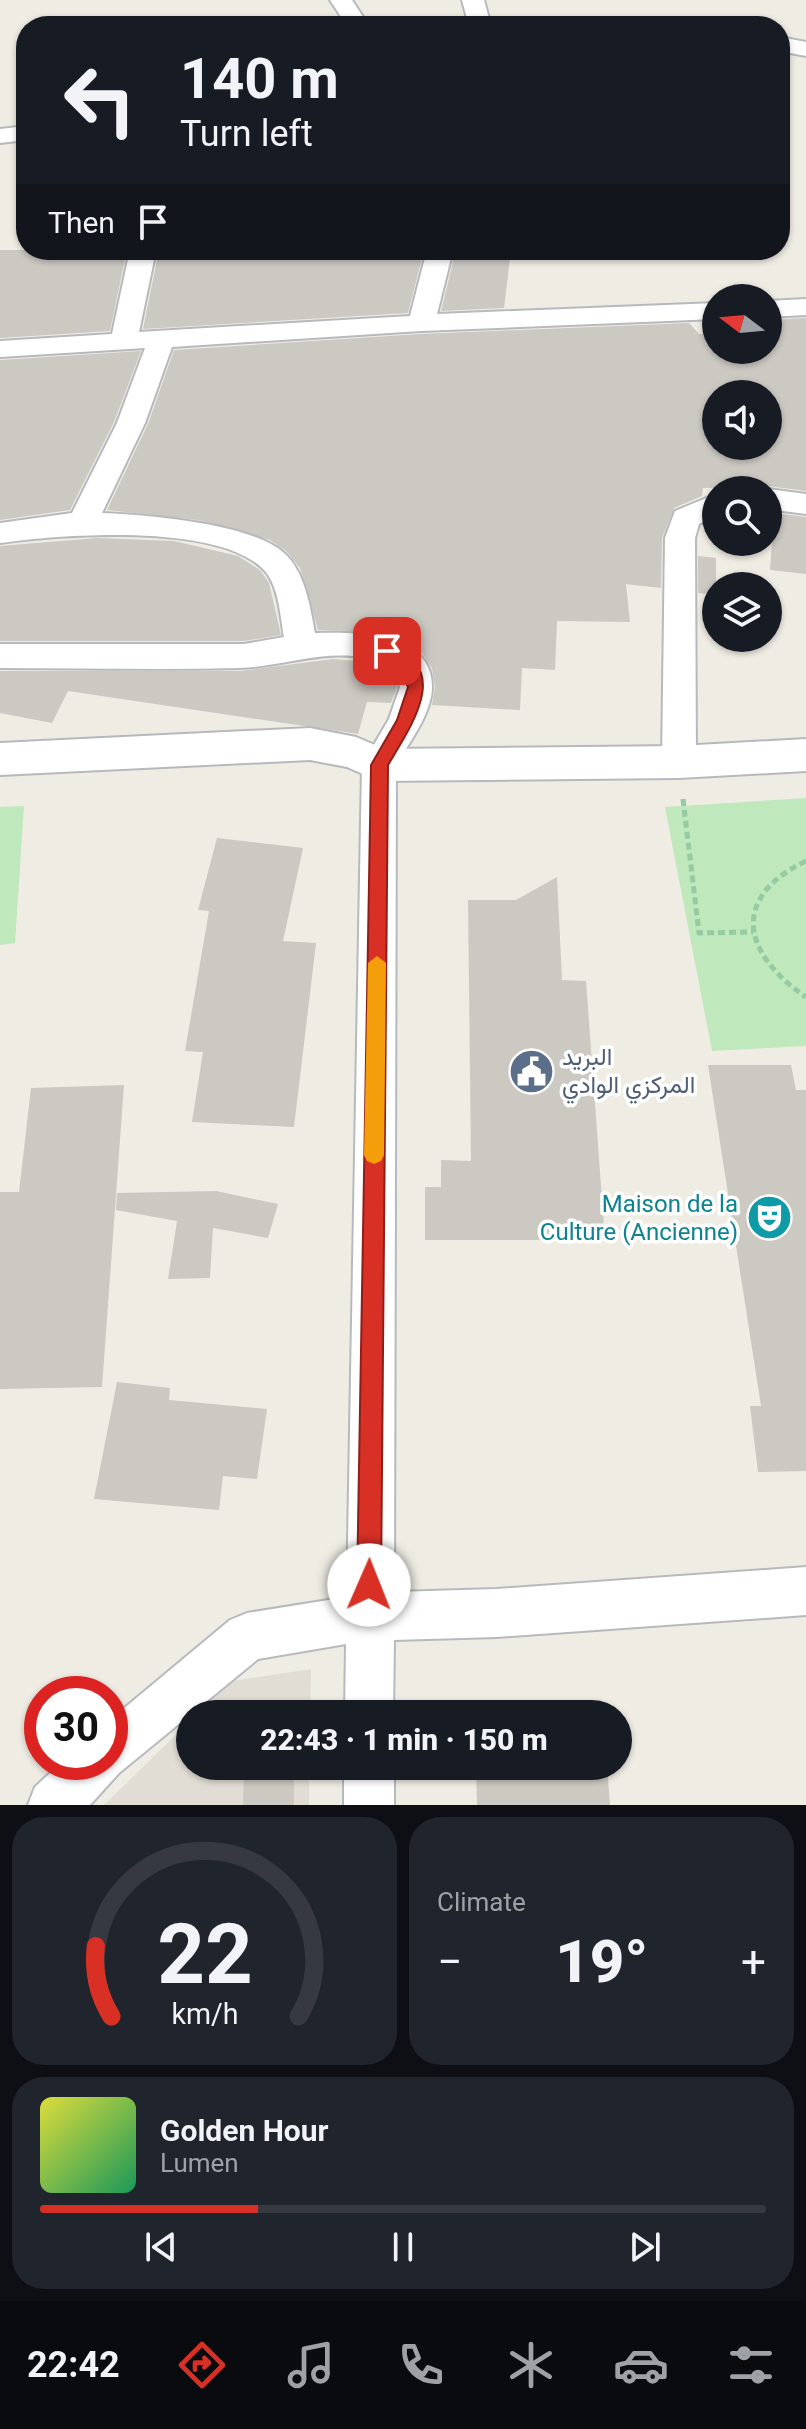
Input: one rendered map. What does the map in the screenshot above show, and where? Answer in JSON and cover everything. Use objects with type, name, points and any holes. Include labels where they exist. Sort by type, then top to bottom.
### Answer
[{"type":"main road","points":[[0,759],[310,744],[356,753],[379,765],[679,762],[806,755]]},
{"type":"street","points":[[124,340],[141,260]]},
{"type":"street","points":[[421,323],[437,260]]},
{"type":"street","points":[[782,308],[806,307]]},
{"type":"street","points":[[0,349],[421,323],[702,312]]},
{"type":"street","points":[[83,522],[131,423],[162,338]]},
{"type":"street","points":[[782,501],[806,504]]},
{"type":"street","points":[[679,762],[680,538],[686,518],[702,511]]},
{"type":"street","points":[[0,533],[83,522],[171,528],[224,540],[270,558],[286,576],[302,645]]},
{"type":"street","points":[[0,656],[244,656],[302,645],[352,644],[402,657],[412,670],[416,687],[412,700],[405,720],[379,765],[369,1700]]},
{"type":"street","points":[[128,1737],[247,1637],[368,1617],[497,1613],[806,1591]]},
{"type":"street","points":[[53,1805],[80,1780]]},
{"type":"street","points":[[369,1780],[369,1805]]},
{"type":"path","points":[[679,762],[699,933],[753,932]]},
{"type":"path","points":[[806,861],[786,868],[765,884],[754,906],[753,932],[762,956],[779,979],[806,997]]},
{"type":"shaded area","points":[[311,1669],[310,1700],[212,1700],[232,1681]]},
{"type":"shaded area","points":[[176,1735],[176,1780],[309,1780],[309,1805],[104,1805]]},
{"type":"green space","points":[[806,798],[806,1046],[712,1051],[665,807]]},
{"type":"green space","points":[[24,806],[15,943],[0,945],[0,807]]},
{"type":"building","points":[[0,250],[16,250],[16,260],[125,260],[110,331],[0,338]]},
{"type":"building","points":[[157,260],[421,260],[408,313],[143,329]]},
{"type":"building","points":[[454,260],[510,260],[504,308],[441,311]]},
{"type":"building","points":[[806,318],[806,491],[782,488],[782,476],[702,476],[702,496],[674,508],[662,538],[661,588],[626,584],[630,622],[557,621],[555,670],[522,668],[520,710],[432,705],[435,687],[432,668],[422,653],[407,643],[369,632],[318,630],[300,568],[286,551],[270,540],[198,520],[107,510],[148,424],[174,350],[421,334],[689,323],[702,334],[702,364],[782,364],[782,319]]},
{"type":"building","points":[[141,351],[114,422],[70,510],[0,520],[0,360]]},
{"type":"building","points":[[782,514],[806,517],[806,574],[770,570],[771,556],[782,556]]},
{"type":"building","points":[[97,538],[174,541],[238,556],[260,570],[269,583],[281,635],[244,641],[0,641],[0,546]]},
{"type":"building","points":[[698,556],[716,558],[716,572],[702,572],[702,593],[698,593]]},
{"type":"building","points":[[333,659],[389,667],[397,687],[391,703],[367,702],[358,734],[68,691],[52,723],[0,713],[0,671],[240,671]]},
{"type":"building","points":[[217,838],[303,848],[283,941],[316,943],[294,1127],[192,1122],[203,1052],[185,1051],[209,911],[198,910]]},
{"type":"building","name":"البريد المركزي الوادي","points":[[557,877],[562,980],[586,981],[605,1240],[425,1240],[425,1187],[441,1187],[441,1160],[471,1161],[468,900],[516,900]]},
{"type":"building","name":"Maison de la Culture (Ancienne)","points":[[708,1065],[791,1065],[796,1090],[806,1090],[806,1471],[758,1472],[750,1406],[761,1406]]},
{"type":"building","points":[[124,1085],[102,1387],[0,1389],[0,1192],[19,1192],[31,1088]]},
{"type":"building","points":[[216,1191],[278,1204],[268,1238],[213,1228],[210,1278],[168,1279],[177,1221],[116,1210],[117,1193]]},
{"type":"building","points":[[117,1382],[170,1388],[169,1400],[267,1409],[257,1479],[223,1476],[219,1510],[94,1499]]},
{"type":"building","points":[[244,1780],[294,1780],[294,1805],[243,1805]]},
{"type":"building","points":[[476,1780],[608,1780],[610,1805],[477,1805]]},
{"type":"slow traffic","points":[[374,1155],[377,963]]},
{"type":"place","name":"البريد المركزي الوادي","points":[[531,1071]]},
{"type":"place","name":"Maison de la Culture (Ancienne)","points":[[769,1218]]},
{"type":"route","points":[[369,1585],[379,765],[405,720],[416,687],[412,670],[402,657],[387,651]]}]
